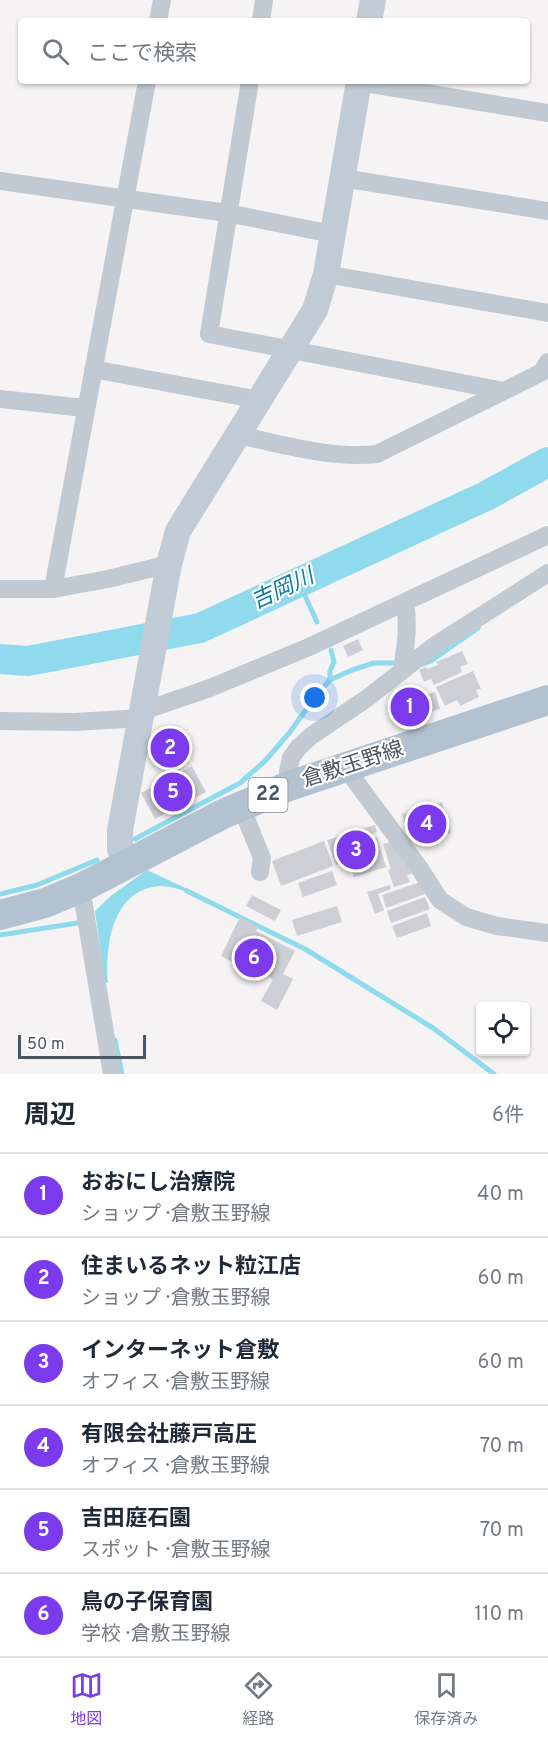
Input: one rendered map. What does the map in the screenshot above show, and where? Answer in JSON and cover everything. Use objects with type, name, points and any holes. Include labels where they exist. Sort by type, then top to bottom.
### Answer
[{"type":"main road","name":"倉敷玉野線","points":[[0,915],[45,903],[84,909],[126,864],[241,806],[289,786],[345,767],[539,708]]},
{"type":"street","points":[[159,18],[162,0]]},
{"type":"street","points":[[261,18],[264,0]]},
{"type":"street","points":[[370,18],[373,0]]},
{"type":"street","points":[[53,589],[146,84]]},
{"type":"street","points":[[249,84],[209,334],[504,391]]},
{"type":"street","points":[[126,864],[119,843],[120,830],[169,564],[178,531],[315,310],[326,274],[359,84]]},
{"type":"street","points":[[371,84],[548,114]]},
{"type":"street","points":[[342,178],[548,211]]},
{"type":"street","points":[[0,181],[227,213],[332,234]]},
{"type":"street","points":[[326,274],[548,313]]},
{"type":"street","points":[[237,435],[333,454],[357,456],[377,454],[542,372],[548,362]]},
{"type":"street","points":[[93,369],[259,400]]},
{"type":"street","points":[[0,399],[85,408]]},
{"type":"street","points":[[0,721],[75,722],[144,708],[254,670],[548,535]]},
{"type":"street","points":[[0,590],[53,589],[108,579],[169,564]]},
{"type":"street","points":[[289,786],[288,771],[291,758],[311,736],[366,699],[406,663],[548,573]]},
{"type":"street","points":[[405,602],[406,663]]},
{"type":"street","points":[[345,767],[418,866],[440,900],[466,917],[497,926],[548,933]]},
{"type":"street","points":[[241,806],[262,858],[260,872]]},
{"type":"street","points":[[84,909],[112,1074]]},
{"type":"water","points":[[147,870],[194,892],[192,894],[172,887],[160,886],[144,890],[131,897],[122,908],[110,937],[108,983],[105,983],[95,911],[112,895]]},
{"type":"building","points":[[358,639],[363,650],[348,657],[343,646]]},
{"type":"building","points":[[462,651],[468,664],[460,667],[462,672],[434,685],[427,669],[438,665],[436,662]]},
{"type":"building","points":[[426,667],[431,679],[424,682],[419,670]]},
{"type":"building","points":[[473,671],[481,689],[476,690],[479,697],[460,706],[457,700],[445,706],[436,687]]},
{"type":"building","points":[[420,689],[428,716],[414,720],[413,717],[399,722],[391,698]]},
{"type":"building","points":[[435,692],[440,709],[430,712],[425,695]]},
{"type":"building","points":[[175,736],[183,751],[165,760],[157,745]]},
{"type":"building","points":[[192,766],[206,792],[155,819],[141,793]]},
{"type":"building","points":[[442,802],[451,833],[420,842],[419,838],[410,841],[402,814]]},
{"type":"building","points":[[375,825],[377,832],[370,835],[372,839],[377,837],[386,867],[354,877],[348,861],[336,865],[327,840]]},
{"type":"building","points":[[324,841],[333,866],[281,886],[272,861]]},
{"type":"building","points":[[393,841],[401,852],[404,863],[409,862],[412,874],[407,875],[410,882],[394,887],[383,844]]},
{"type":"building","points":[[332,871],[337,885],[303,897],[298,883]]},
{"type":"building","points":[[420,882],[425,894],[386,908],[382,895]]},
{"type":"building","points":[[390,885],[391,889],[378,894],[384,910],[375,914],[367,892]]},
{"type":"building","points":[[252,895],[281,910],[275,921],[246,906]]},
{"type":"building","points":[[425,897],[430,909],[391,923],[387,911]]},
{"type":"building","points":[[337,906],[342,922],[297,936],[292,920]]},
{"type":"building","points":[[427,913],[431,926],[397,938],[392,926]]},
{"type":"building","points":[[240,917],[258,927],[256,931],[295,951],[283,974],[293,979],[277,1010],[261,1001],[273,979],[242,963],[240,966],[221,956]]},
{"type":"waterway","name":"吉岡川","points":[[0,659],[28,661],[200,628],[486,496],[548,462]]},
{"type":"waterway","points":[[299,583],[317,622]]},
{"type":"waterway","points":[[423,664],[431,661],[478,628]]},
{"type":"waterway","points":[[330,680],[330,671],[334,662],[331,650]]},
{"type":"waterway","points":[[135,839],[240,783],[265,761],[330,680],[374,663],[399,663]]},
{"type":"waterway","points":[[0,894],[37,885],[97,860]]},
{"type":"waterway","points":[[187,891],[305,949],[433,1028],[494,1074]]},
{"type":"waterway","points":[[0,935],[84,922]]},
{"type":"waterway","points":[[115,1040],[122,1074]]},
{"type":"place","name":"おおにし治療院","points":[[410,707]]},
{"type":"place","name":"住まいるネット粒江店","points":[[170,748]]},
{"type":"place","name":"吉田庭石園","points":[[173,792]]},
{"type":"place","name":"有限会社藤戸高圧","points":[[427,824]]},
{"type":"place","name":"インターネット倉敷","points":[[356,850]]},
{"type":"place","name":"鳥の子保育園","points":[[254,958]]}]
